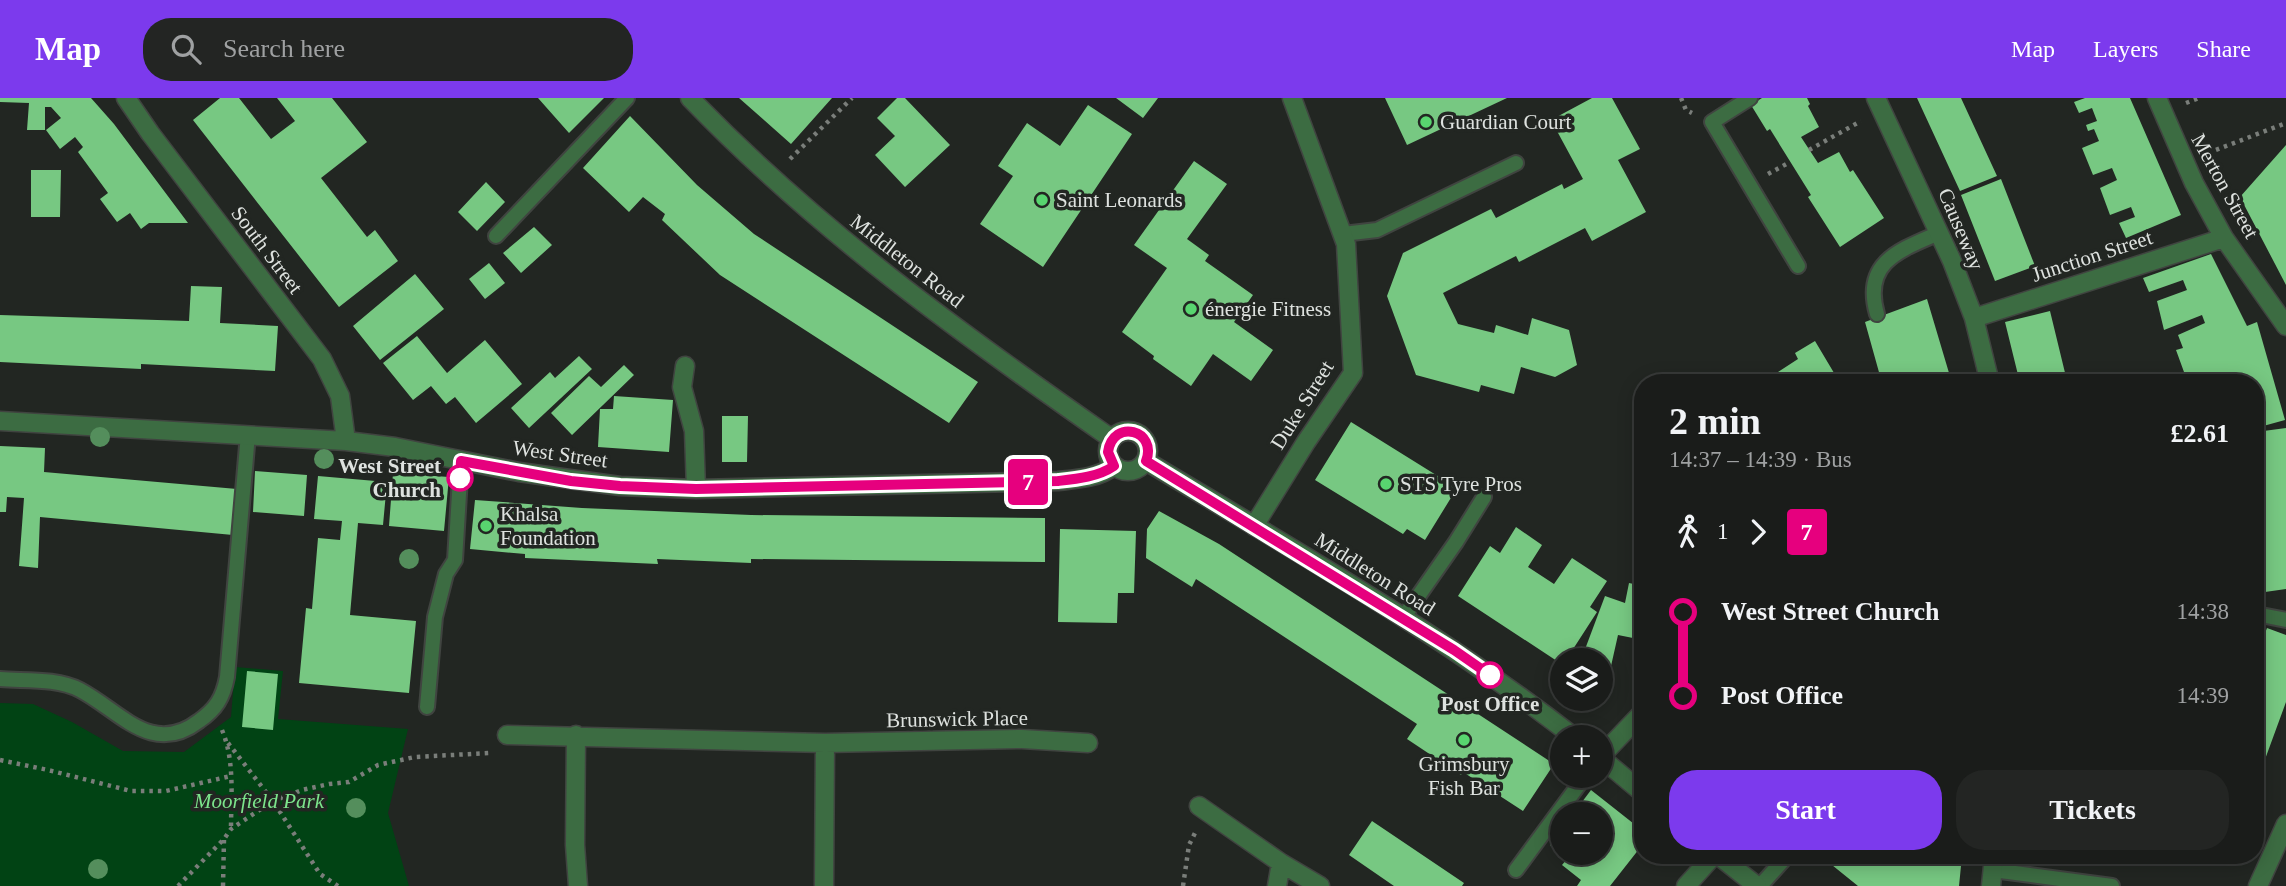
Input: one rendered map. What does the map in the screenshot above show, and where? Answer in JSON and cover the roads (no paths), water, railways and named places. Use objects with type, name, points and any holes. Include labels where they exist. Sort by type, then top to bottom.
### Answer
[{"type":"street","name":"South Street","points":[[125,98],[322,359],[340,396],[346,441]]},
{"type":"street","name":"Middleton Road","points":[[690,98],[771,178],[853,249],[951,326],[1112,439]]},
{"type":"street","name":"Duke Street","points":[[1254,526],[1353,373],[1346,244],[1292,98]]},
{"type":"street","name":"Merton Street","points":[[2157,98],[2184,162],[2224,238],[2285,322]]},
{"type":"street","name":"Causeway","points":[[1879,104],[1939,233],[1974,318],[1988,374]]},
{"type":"street","name":"Junction Street","points":[[1974,318],[2224,238]]},
{"type":"street","points":[[685,366],[682,387],[694,431],[696,489]]},
{"type":"street","name":"West Street","points":[[0,421],[346,441],[395,447],[571,481],[620,486],[696,489],[1058,481],[1101,474],[1114,466]]},
{"type":"street","points":[[1124,431],[1141,435],[1149,450],[1146,461],[1134,471],[1127,472],[1114,466],[1108,452],[1112,439],[1124,431]]},
{"type":"street","name":"Middleton Road","points":[[1146,461],[1465,657],[1559,725]]},
{"type":"street","points":[[1613,744],[1634,722]]},
{"type":"street","name":"Brunswick Place","points":[[507,735],[825,743],[1022,739],[1088,743]]},
{"type":"street","points":[[576,735],[575,845],[578,886]]},
{"type":"street","points":[[824,886],[825,743]]},
{"type":"street","points":[[1613,767],[1634,785]]},
{"type":"street","points":[[1203,809],[1281,863],[1320,886]]},
{"type":"street","points":[[2258,886],[2286,824]]},
{"type":"street","points":[[1277,886],[1281,863]]},
{"type":"street","points":[[1686,886],[1706,864]]},
{"type":"street","points":[[1729,864],[1758,886]]},
{"type":"lane","points":[[496,236],[627,98]]},
{"type":"lane","points":[[1750,98],[1712,122],[1798,266]]},
{"type":"lane","points":[[1342,234],[1377,230],[1516,163]]},
{"type":"lane","points":[[1877,314],[1874,304],[1876,281],[1884,264],[1892,255],[1939,233]]},
{"type":"lane","points":[[0,679],[61,684],[79,690],[137,728],[152,733],[187,731],[214,710],[223,695],[227,677],[248,434]]},
{"type":"lane","points":[[427,708],[435,617],[443,581],[454,559],[461,461]]},
{"type":"lane","points":[[1403,618],[1484,497]]},
{"type":"lane","points":[[2264,616],[2286,620]]},
{"type":"lane","points":[[1516,870],[1576,788]]},
{"type":"lane","points":[[1758,886],[1779,864]]},
{"type":"lane","points":[[1993,871],[2112,886]]},
{"type":"place","name":"Guardian Court","points":[[1426,122]]},
{"type":"place","name":"Saint Leonards","points":[[1042,200]]},
{"type":"place","name":"énergie Fitness","points":[[1191,309]]},
{"type":"place","name":"West Street Church","points":[[460,478]]},
{"type":"place","name":"STS Tyre Pros","points":[[1386,484]]},
{"type":"place","name":"Khalsa Foundation","points":[[486,526]]},
{"type":"place","name":"Post Office","points":[[1490,675]]},
{"type":"place","name":"Grimsbury Fish Bar","points":[[1464,740]]},
{"type":"park label","name":"Moorfield Park","points":[[259,801]]}]
